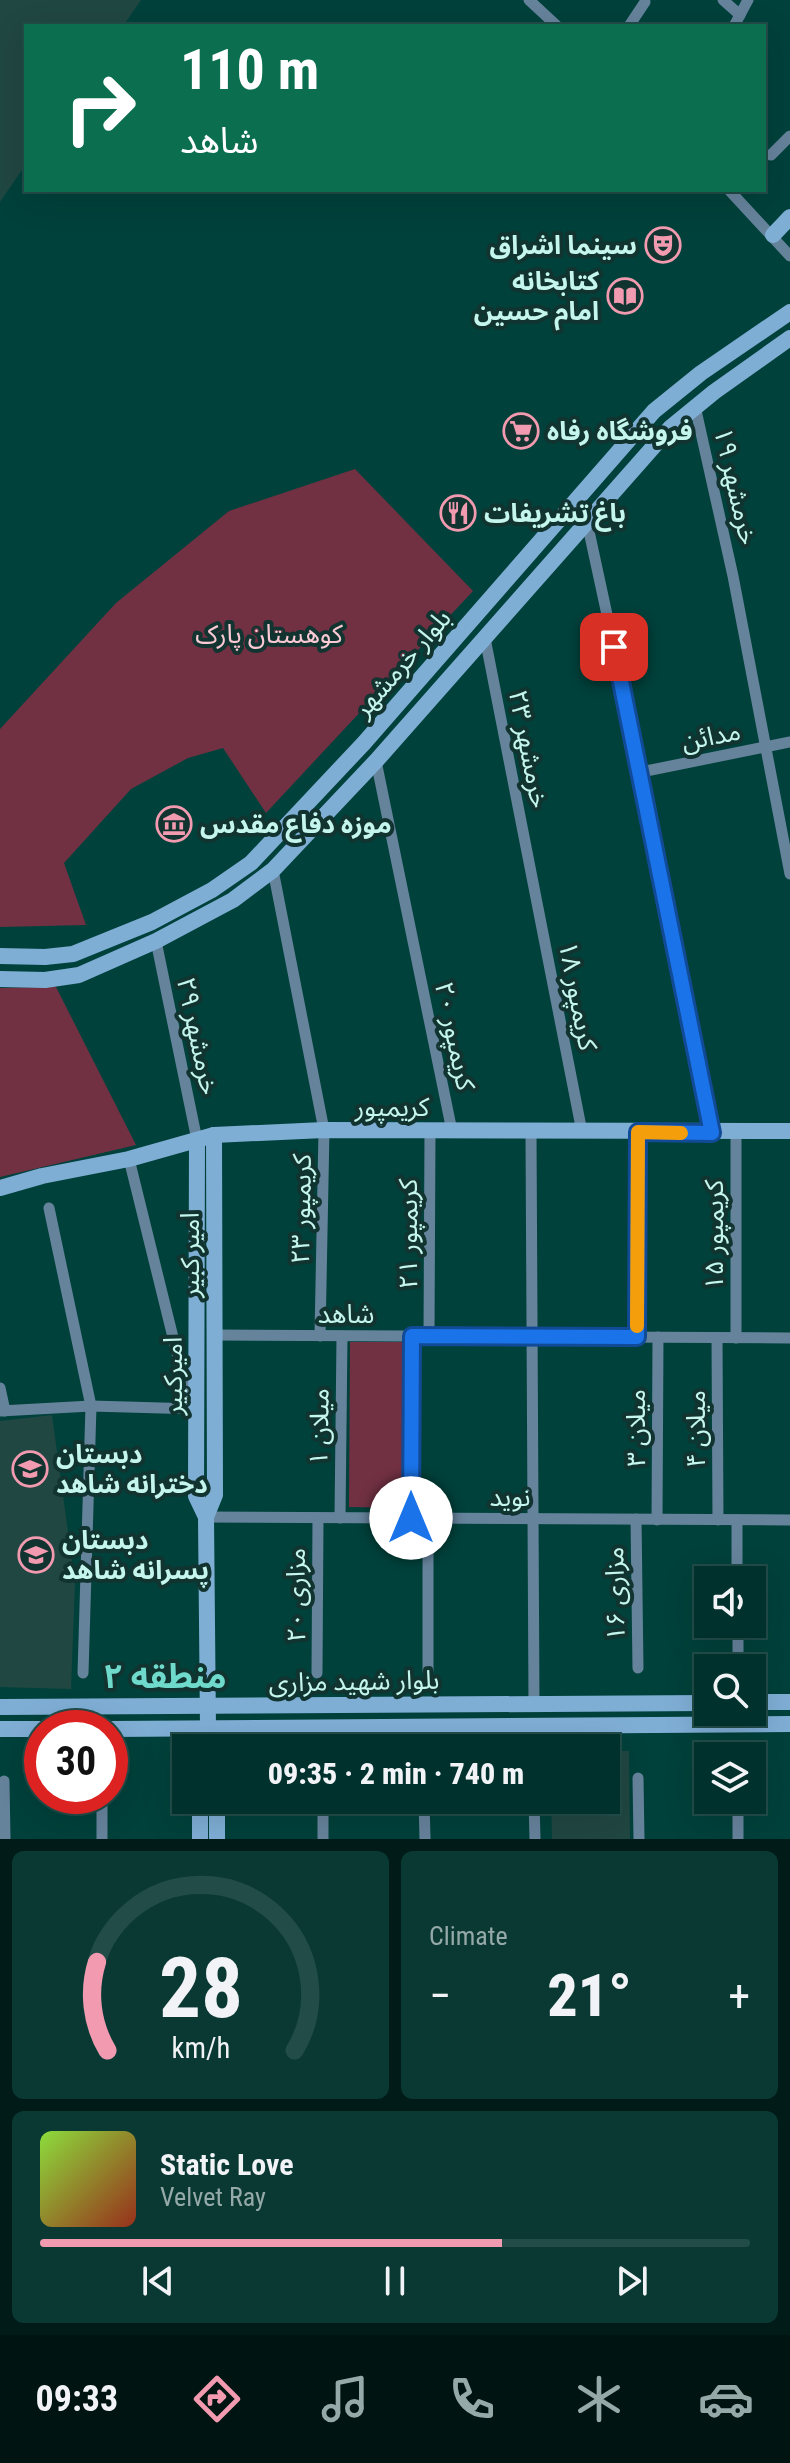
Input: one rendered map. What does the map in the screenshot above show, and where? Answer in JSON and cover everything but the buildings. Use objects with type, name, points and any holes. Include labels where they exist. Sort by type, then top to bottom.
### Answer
[{"type":"main road","points":[[773,235],[790,217]]},
{"type":"main road","name":"بلوار خرمشهر","points":[[0,956],[73,954],[152,922],[212,890],[251,863],[364,743],[654,411],[701,373],[790,312]]},
{"type":"main road","name":"بلوار خرمشهر","points":[[0,979],[45,980],[79,975],[156,941],[233,900],[273,870],[376,761],[670,428],[695,406],[790,338]]},
{"type":"main road","points":[[410,690],[426,705]]},
{"type":"main road","name":"کریمپور","points":[[0,1188],[42,1176],[129,1159],[205,1137],[324,1130],[790,1131]]},
{"type":"main road","name":"امیر کبیر","points":[[205,1137],[214,1335],[215,1495],[206,1517]]},
{"type":"main road","name":"امیرکبیر","points":[[205,1137],[196,1496],[206,1517],[208,1707]]},
{"type":"main road","points":[[766,1702],[790,1702]]},
{"type":"main road","name":"بلوار شهید مزاری","points":[[0,1707],[694,1703]]},
{"type":"main road","points":[[654,1704],[655,1726]]},
{"type":"main road","points":[[206,1734],[208,1707]]},
{"type":"main road","name":"بلوار شهید مزاری","points":[[128,1729],[790,1724]]},
{"type":"main road","points":[[0,1729],[24,1729]]},
{"type":"main road","points":[[208,1729],[210,1734]]},
{"type":"main road","points":[[200,1814],[200,1839]]},
{"type":"main road","points":[[217,1814],[217,1839]]},
{"type":"street","points":[[529,0],[555,24]]},
{"type":"street","points":[[723,0],[737,20],[748,0]]},
{"type":"street","points":[[630,24],[645,2]]},
{"type":"street","points":[[771,155],[790,136]]},
{"type":"street","points":[[731,192],[790,256]]},
{"type":"street","name":"خرمشهر ۱۹","points":[[695,406],[733,576],[790,874]]},
{"type":"street","points":[[587,522],[641,772],[712,1133]]},
{"type":"street","name":"خرمشهر ۲۳","points":[[485,638],[531,869]]},
{"type":"street","name":"مدائن","points":[[641,772],[790,742]]},
{"type":"street","name":"کریمپور ۲۰","points":[[376,761],[452,1131]]},
{"type":"street","name":"کریمپور ۱۸","points":[[531,869],[582,1132]]},
{"type":"street","name":"کریمپور ۲۳","points":[[273,870],[324,1130],[320,1336]]},
{"type":"street","name":"خرمشهر ۲۹","points":[[156,941],[205,1137]]},
{"type":"street","name":"کریمپور ۲۱","points":[[429,1336],[430,1131]]},
{"type":"street","points":[[531,1132],[534,1704]]},
{"type":"street","points":[[637,1337],[638,1132]]},
{"type":"street","name":"کریمپور ۱۵","points":[[736,1132],[736,1338]]},
{"type":"street","points":[[129,1159],[187,1394],[197,1409]]},
{"type":"street","points":[[49,1208],[91,1406],[83,1673]]},
{"type":"street","name":"شاهد","points":[[214,1335],[790,1338]]},
{"type":"street","name":"میلان ۱","points":[[340,1518],[342,1336]]},
{"type":"street","points":[[411,1518],[412,1336]]},
{"type":"street","name":"میلان ۳","points":[[657,1520],[658,1337]]},
{"type":"street","name":"میلان ۴","points":[[717,1338],[718,1520]]},
{"type":"street","points":[[0,1388],[3,1411],[91,1406],[197,1409]]},
{"type":"street","name":"نوید","points":[[206,1517],[790,1520]]},
{"type":"street","name":"مزاری ۲۰","points":[[317,1673],[318,1518]]},
{"type":"street","points":[[428,1518],[428,1670]]},
{"type":"street","name":"مزاری ۱۶","points":[[636,1519],[638,1668]]},
{"type":"street","points":[[737,1520],[737,1566]]},
{"type":"street","points":[[534,1726],[534,1734]]},
{"type":"street","points":[[638,1778],[639,1839]]},
{"type":"street","points":[[4,1781],[5,1839]]},
{"type":"street","points":[[102,1814],[102,1839]]},
{"type":"street","points":[[323,1814],[323,1839]]},
{"type":"street","points":[[424,1814],[425,1839]]},
{"type":"street","points":[[534,1814],[535,1839]]},
{"type":"street","points":[[738,1814],[738,1839]]},
{"type":"shaded area","points":[[0,0],[141,0],[124,24],[24,24],[24,167],[0,202]]},
{"type":"shaded area","points":[[52,1415],[75,1583],[71,1689],[0,1687],[0,1421]]},
{"type":"shaded area","points":[[620,1751],[629,1751],[630,1839],[552,1839],[551,1814],[620,1814]]},
{"type":"green space","name":"کوهستان پارک","points":[[355,469],[473,591],[266,813],[223,748],[188,758],[131,789],[64,863],[86,925],[0,927],[0,729],[116,603],[229,511]]},
{"type":"green space","points":[[56,987],[136,1145],[0,1177],[0,988]]},
{"type":"green space","points":[[350,1342],[406,1342],[404,1508],[349,1507]]},
{"type":"slow traffic","points":[[637,1326],[638,1132],[681,1133]]},
{"type":"place","name":"سینما اشراق","points":[[663,245]]},
{"type":"place","name":"کتابخانه امام حسین","points":[[625,296]]},
{"type":"place","name":"فروشگاه رفاه","points":[[521,431]]},
{"type":"place","name":"باغ تشریفات","points":[[458,513]]},
{"type":"place","name":"موزه دفاع مقدس","points":[[174,824]]},
{"type":"place","name":"دبستان دخترانه شاهد","points":[[30,1469]]},
{"type":"place","name":"دبستان پسرانه شاهد","points":[[36,1555]]},
{"type":"district","name":"منطقه ۲","points":[[165,1676]]},
{"type":"route","points":[[411,1518],[412,1336],[637,1337],[638,1132],[712,1133],[614,647]]}]
